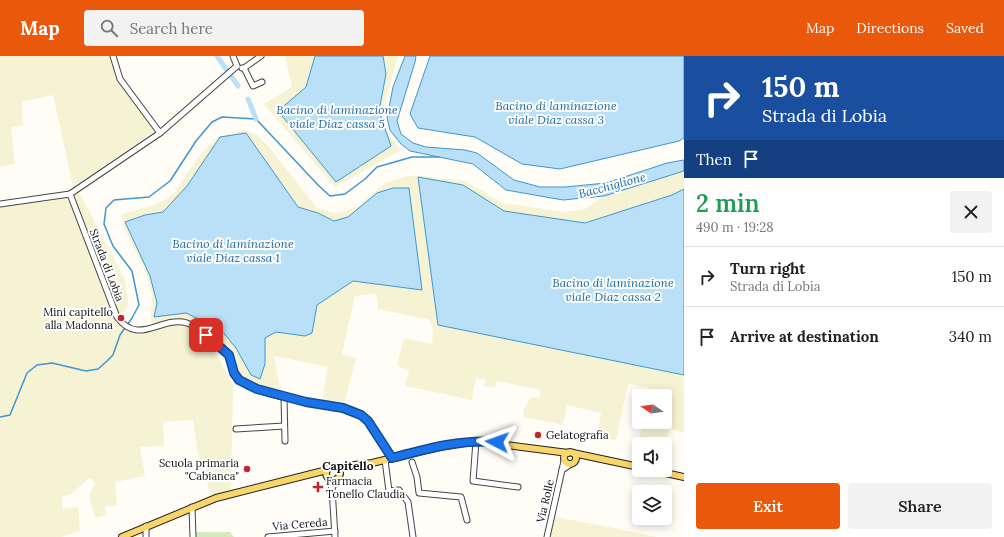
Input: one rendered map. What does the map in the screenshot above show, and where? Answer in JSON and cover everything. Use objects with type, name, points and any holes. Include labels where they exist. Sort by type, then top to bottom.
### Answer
[{"type":"main road","points":[[294,479],[338,478],[348,471],[372,463],[392,458],[411,458],[451,444],[476,441],[554,450],[632,466]]},
{"type":"main road","points":[[554,450],[567,464],[573,463],[587,456]]},
{"type":"main road","points":[[564,460],[570,453]]},
{"type":"main road","points":[[570,453],[576,458],[573,463]]},
{"type":"main road","points":[[122,537],[192,507],[235,492],[294,479],[327,470],[331,466],[336,467],[372,463]]},
{"type":"main road","points":[[336,467],[340,471],[338,478]]},
{"type":"main road","points":[[327,470],[328,478]]},
{"type":"main road","points":[[672,474],[684,477]]},
{"type":"street","points":[[113,56],[120,79],[160,133]]},
{"type":"street","points":[[233,56],[237,66]]},
{"type":"street","points":[[244,68],[261,56]]},
{"type":"street","points":[[0,204],[70,194],[160,133],[237,66]]},
{"type":"street","points":[[237,66],[244,68],[253,86],[262,82]]},
{"type":"street","name":"Strada di Lobia","points":[[70,194],[117,317],[125,326],[130,329],[150,330],[177,322],[186,323],[206,335],[229,355],[234,373],[239,380],[249,386],[284,397],[343,408],[361,415],[368,421],[392,458]]},
{"type":"street","points":[[284,397],[285,441]]},
{"type":"street","points":[[236,429],[284,426]]},
{"type":"street","points":[[476,441],[473,481],[518,487]]},
{"type":"street","points":[[411,458],[417,477],[419,493],[462,497],[467,520]]},
{"type":"street","points":[[385,460],[390,491],[399,490],[408,502],[413,537]]},
{"type":"street","name":"Via Rolle","points":[[547,537],[564,460]]},
{"type":"street","name":"Via Rolle","points":[[562,470],[573,463]]},
{"type":"street","points":[[328,478],[332,488],[335,537]]},
{"type":"street","points":[[332,488],[338,478]]},
{"type":"street","points":[[192,507],[193,537]]},
{"type":"street","points":[[146,526],[146,537]]},
{"type":"street","name":"Via Cereda","points":[[268,537],[335,531]]},
{"type":"shaded area","points":[[0,56],[112,56],[116,77],[156,130],[73,187],[53,95],[22,102],[23,125],[11,128],[15,164],[0,167]]},
{"type":"shaded area","name":"Bacino di laminazione viale Diaz cassa 5","points":[[285,56],[398,56],[379,123],[401,150],[335,187],[264,104],[292,87]]},
{"type":"shaded area","points":[[241,131],[247,131],[257,135],[269,147],[317,208],[336,214],[358,206],[385,183],[406,176],[421,176],[465,181],[502,203],[565,212],[585,209],[604,196],[684,171],[684,433],[670,429],[672,429],[672,389],[651,389],[628,384],[616,440],[597,437],[601,413],[567,405],[563,425],[523,417],[524,409],[530,398],[539,398],[541,390],[496,381],[495,388],[484,386],[485,380],[476,378],[472,400],[405,386],[409,370],[397,366],[404,338],[432,344],[433,333],[430,320],[378,309],[376,294],[355,296],[342,354],[356,358],[344,405],[322,401],[328,367],[274,356],[281,393],[244,380],[231,354],[201,328],[183,320],[169,320],[153,324],[151,322],[152,294],[146,273],[123,226],[122,215],[152,206],[167,199],[174,193],[198,158],[217,137]]},
{"type":"shaded area","points":[[79,192],[125,280],[128,303],[126,310],[119,318],[74,197]]},
{"type":"shaded area","points":[[69,198],[109,306],[119,327],[139,335],[177,322],[206,335],[233,385],[231,490],[211,496],[197,449],[193,420],[163,422],[164,446],[140,447],[145,476],[115,482],[117,505],[105,507],[106,515],[95,518],[89,496],[95,482],[89,478],[70,495],[62,497],[62,509],[78,507],[80,531],[62,537],[0,537],[0,207]]},
{"type":"shaded area","points":[[641,429],[670,429],[667,437],[639,437]]},
{"type":"shaded area","points":[[555,517],[599,525],[657,537],[550,537]]},
{"type":"green space","points":[[196,532],[230,532],[234,537],[196,537]]},
{"type":"water","name":"Bacino di laminazione viale Diaz cassa 5","points":[[315,56],[383,56],[386,74],[379,111],[391,146],[336,182],[278,111],[306,87]]},
{"type":"water","name":"Bacchiglione","points":[[405,56],[416,56],[397,121],[401,134],[413,143],[426,147],[465,150],[477,153],[514,180],[540,187],[565,187],[606,183],[667,163],[684,160],[684,171],[604,196],[563,200],[506,190],[473,164],[410,151],[401,144],[390,130],[387,118],[393,87]]},
{"type":"water","name":"Bacino di laminazione viale Diaz cassa 3","points":[[430,56],[684,56],[684,138],[679,141],[560,169],[522,164],[475,137],[418,128],[410,114]]},
{"type":"water","name":"Bacino di laminazione viale Diaz cassa 1","points":[[246,133],[298,207],[318,213],[334,221],[348,217],[377,193],[393,188],[409,188],[422,290],[353,281],[317,305],[312,333],[305,336],[276,332],[265,338],[265,364],[260,379],[251,375],[236,348],[221,330],[186,313],[154,317],[157,303],[150,276],[125,222],[145,215],[163,212],[187,186],[220,137]]},
{"type":"water","name":"Bacino di laminazione viale Diaz cassa 2","points":[[418,177],[463,185],[504,211],[585,223],[672,195],[684,189],[684,375],[438,325]]},
{"type":"waterway","points":[[217,56],[238,86]]},
{"type":"waterway","points":[[248,99],[256,119]]},
{"type":"waterway","points":[[0,417],[10,415],[27,373],[37,365],[52,363],[86,371],[98,369],[113,355],[120,335],[139,305],[132,271],[113,246],[104,224],[106,208],[114,200],[149,197],[170,181],[196,141],[212,122],[222,117],[256,119],[330,196],[345,194],[365,179],[377,167],[412,157],[439,157]]},
{"type":"place","name":"Mini capitello alla Madonna","points":[[121,318]]},
{"type":"place","name":"Gelatografia","points":[[538,435]]},
{"type":"place","name":"Scuola primaria \"Cabianca\"","points":[[247,469]]},
{"type":"place","name":"Farmacia Tonello Claudia","points":[[318,487]]},
{"type":"district","name":"Capitello","points":[[348,465]]},
{"type":"route","points":[[206,335],[229,355],[234,373],[239,380],[249,386],[284,397],[343,408],[361,415],[368,421],[392,458],[439,446],[458,443],[476,441],[497,442]]}]
